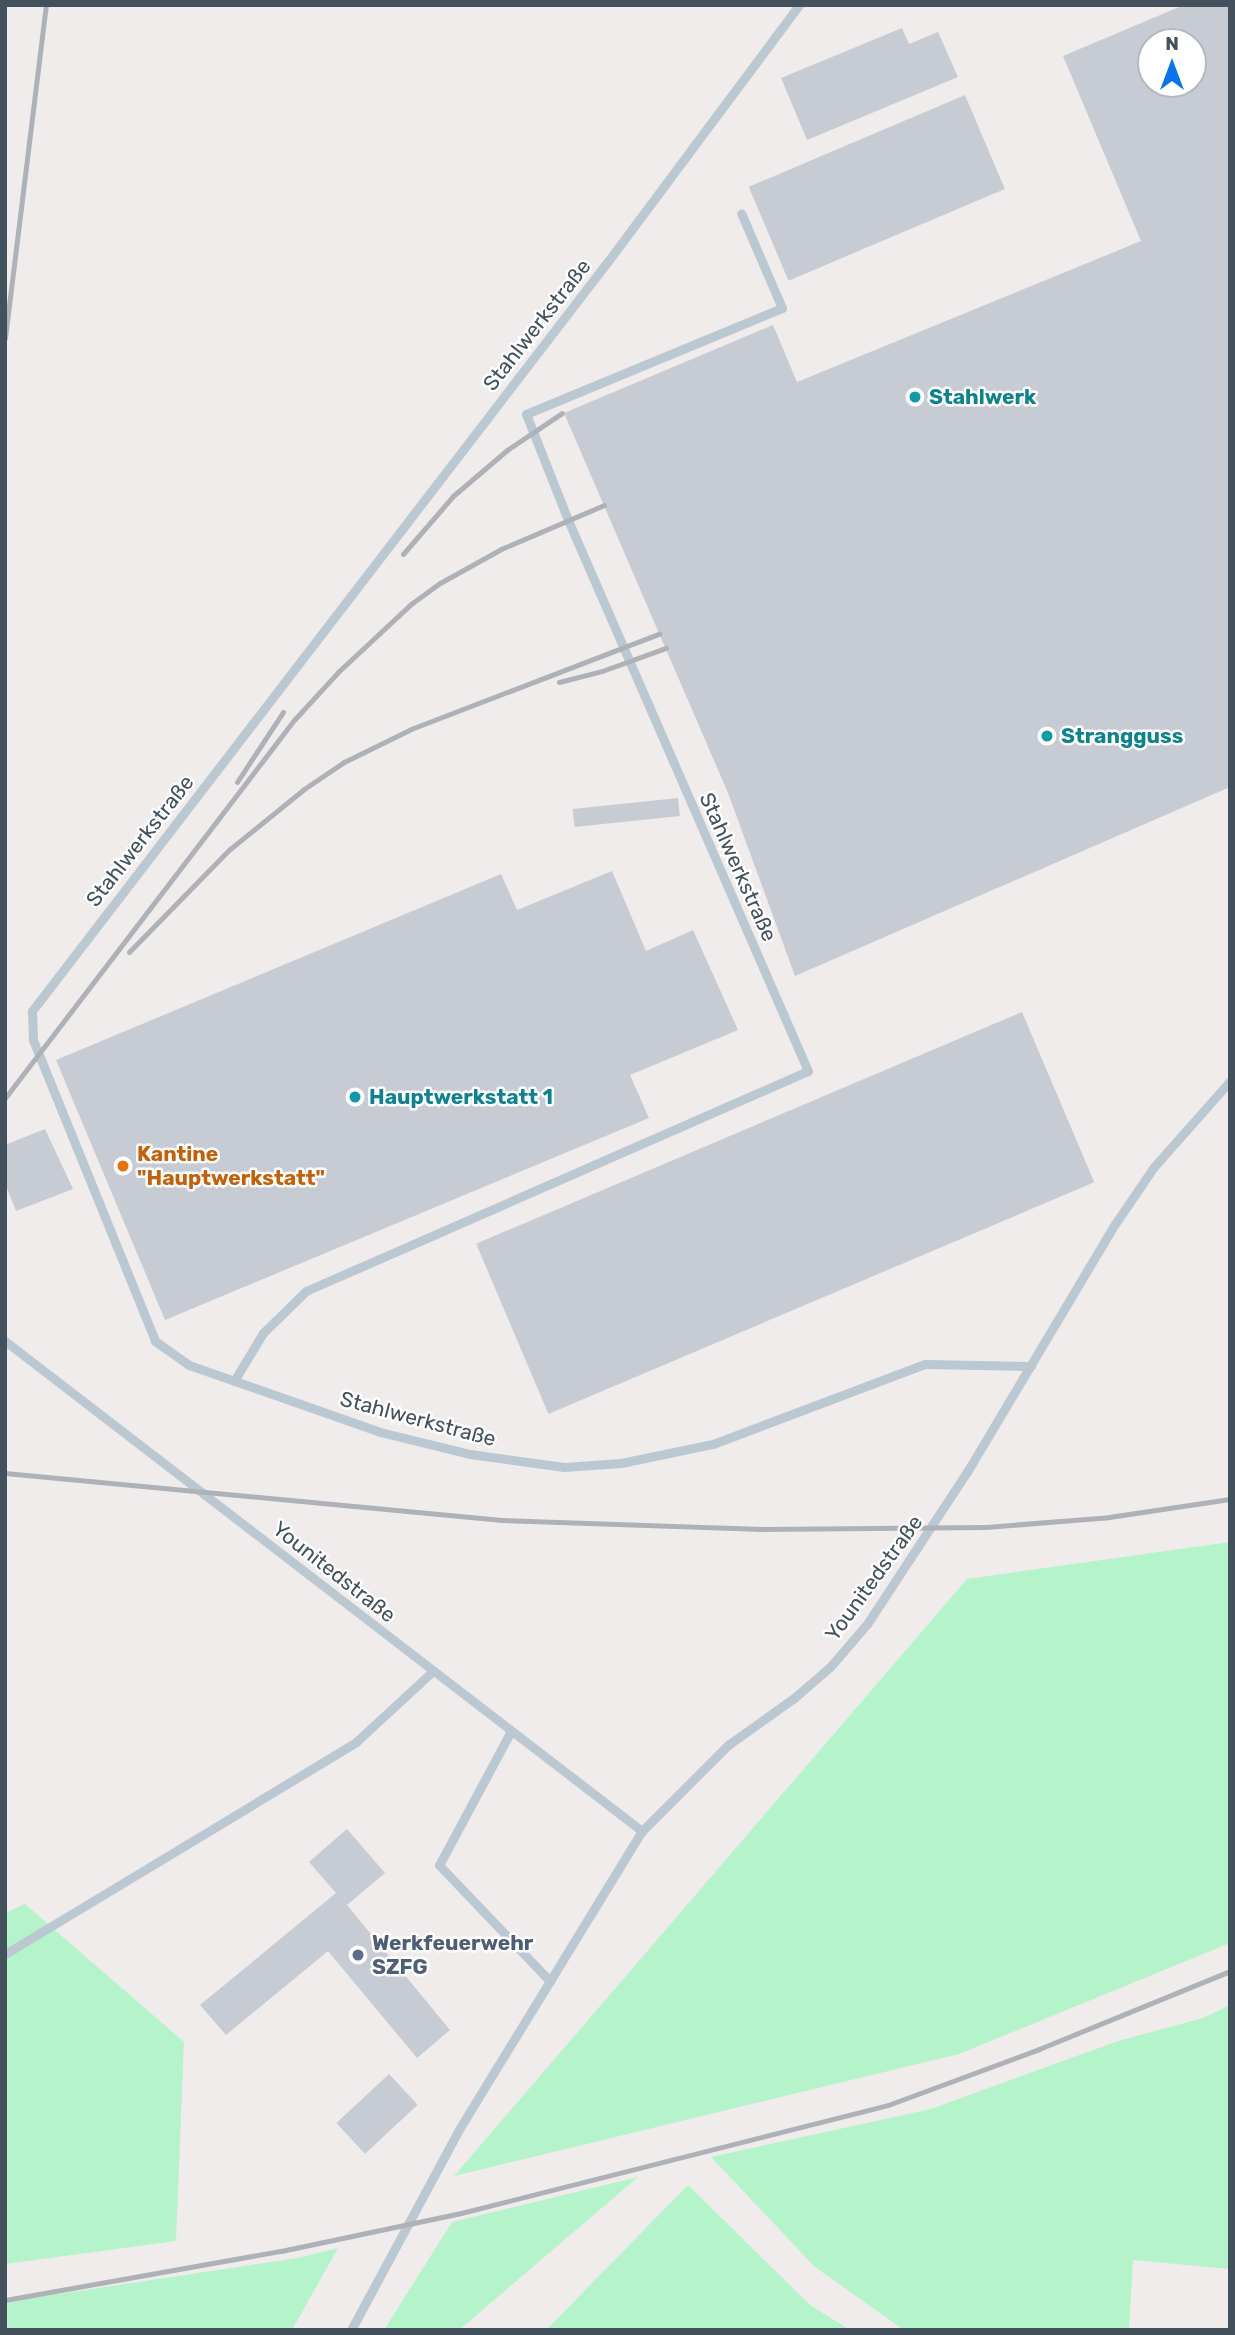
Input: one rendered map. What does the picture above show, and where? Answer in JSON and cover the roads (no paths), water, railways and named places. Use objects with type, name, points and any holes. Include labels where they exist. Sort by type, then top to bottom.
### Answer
[{"type":"lane","name":"Stahlwerkstraße","points":[[799,5],[588,287],[32,1011],[33,1040],[155,1341],[189,1364],[393,1435],[470,1454],[564,1467],[621,1463],[713,1444],[925,1364],[1031,1366]]},
{"type":"lane","name":"Stahlwerkstraße","points":[[234,1381],[263,1333],[306,1291],[808,1071],[568,520],[526,414],[782,308],[741,213]]},
{"type":"lane","points":[[1031,1366],[1115,1224],[1153,1168],[1230,1081]]},
{"type":"lane","name":"Younitedstraße","points":[[5,1341],[642,1831]]},
{"type":"lane","name":"Younitedstraße","points":[[351,2330],[458,2131],[642,1831],[729,1745],[794,1698],[830,1667],[867,1624],[941,1514],[1031,1366]]},
{"type":"lane","points":[[5,1954],[356,1742],[433,1671]]},
{"type":"lane","points":[[511,1731],[439,1865],[550,1981]]},
{"type":"railway","points":[[5,338],[46,5]]},
{"type":"railway","points":[[403,554],[453,496],[507,450],[562,413]]},
{"type":"railway","points":[[5,1098],[295,719],[338,672],[411,604],[440,583],[501,549],[604,505]]},
{"type":"railway","points":[[129,952],[230,849],[304,789],[344,762],[411,729],[659,634]]},
{"type":"railway","points":[[559,682],[602,671],[666,648]]},
{"type":"railway","points":[[237,782],[283,712]]},
{"type":"railway","points":[[5,1473],[502,1520],[762,1529],[986,1527],[1109,1517],[1230,1499]]},
{"type":"railway","points":[[5,2300],[281,2251],[461,2213],[888,2105],[1039,2049],[1230,1971]]},
{"type":"place","name":"Stahlwerk","points":[[915,397]]},
{"type":"place","name":"Strangguss","points":[[1047,736]]},
{"type":"place","name":"Hauptwerkstatt 1","points":[[355,1097]]},
{"type":"place","name":"Kantine \"Hauptwerkstatt\"","points":[[123,1166]]},
{"type":"place","name":"Werkfeuerwehr SZFG","points":[[358,1955]]}]
